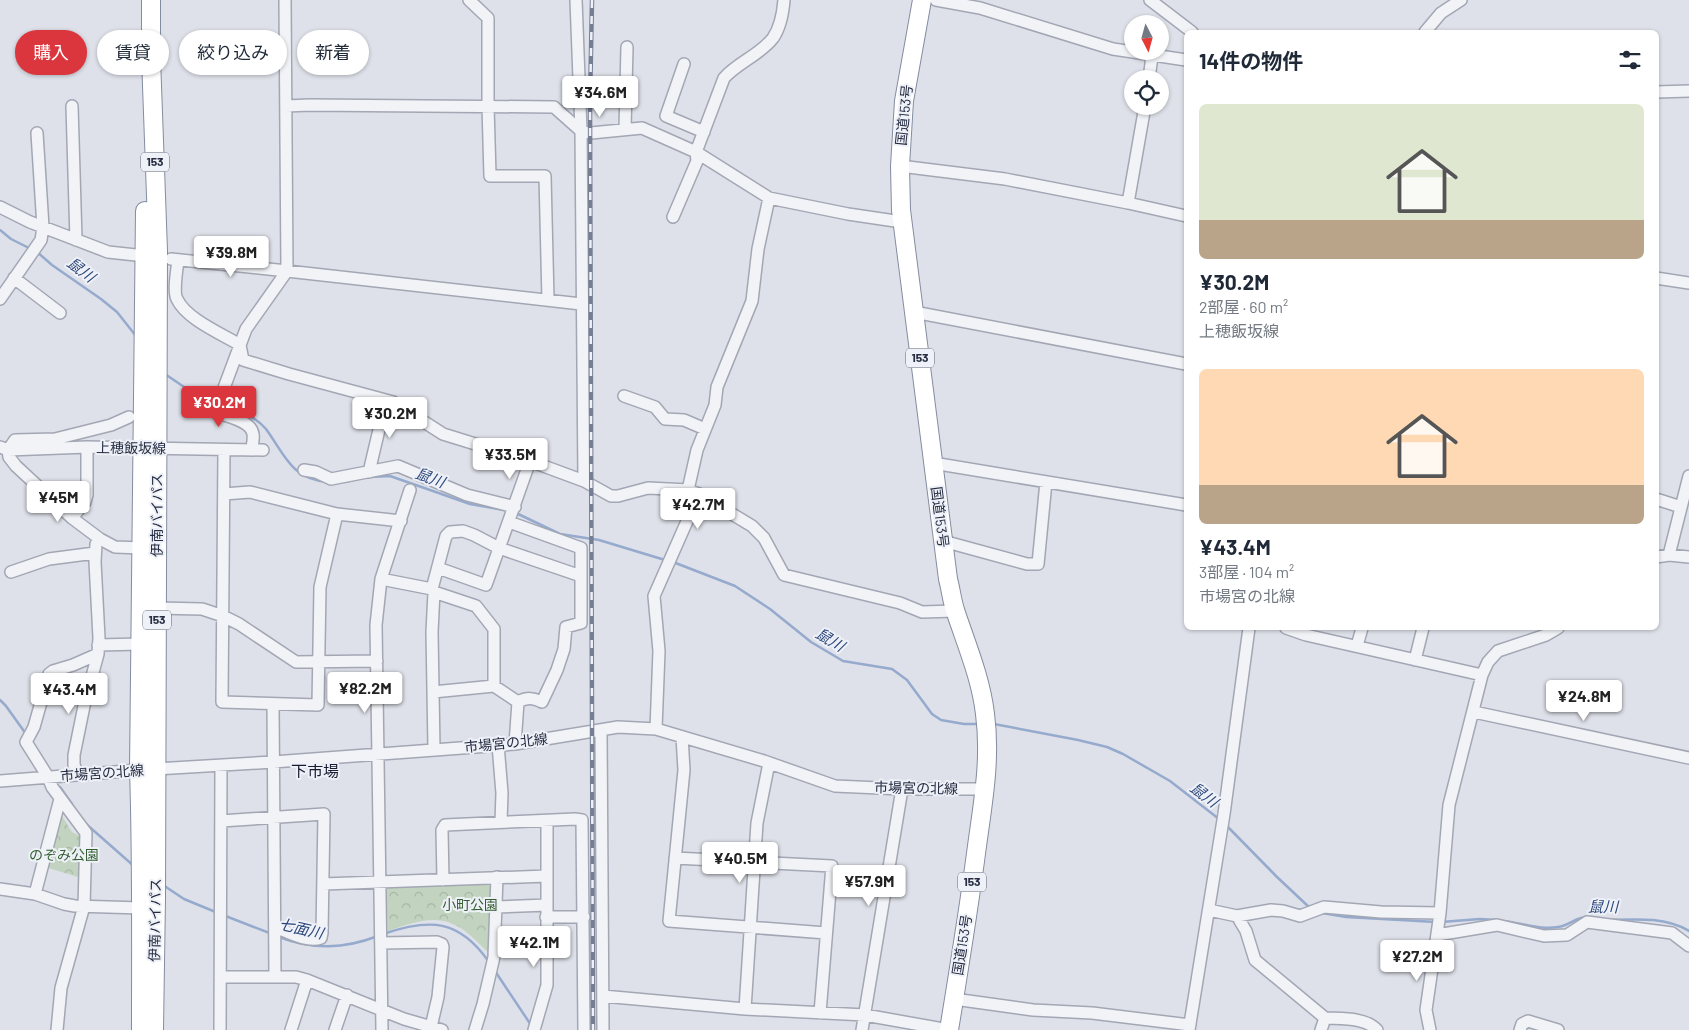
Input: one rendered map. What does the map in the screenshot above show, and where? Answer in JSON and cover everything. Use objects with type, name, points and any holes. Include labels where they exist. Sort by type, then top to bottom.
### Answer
[{"type":"highway","name":"伊南バイパス","points":[[145,0],[151,323],[151,448],[157,608],[148,769]]},
{"type":"highway","name":"伊南バイパス","points":[[151,0],[151,58],[158,251],[151,323]]},
{"type":"highway","name":"国道153号","points":[[922,0],[904,101],[900,166],[902,222],[948,579],[955,611],[976,674],[985,713],[987,733],[985,790],[949,1030]]},
{"type":"highway","name":"伊南バイパス","points":[[151,448],[143,548],[141,644],[148,769],[149,857],[156,898],[154,1030]]},
{"type":"highway","name":"伊南バイパス","points":[[141,1030],[140,887],[149,857]]},
{"type":"street","points":[[285,0],[287,272],[246,330],[240,345],[244,360],[393,402],[443,434],[530,461],[584,481],[611,496],[648,488],[688,490],[700,494],[752,526],[764,538],[784,575],[900,603],[922,612],[955,611]]},
{"type":"street","points":[[469,0],[488,18],[490,176],[545,176],[548,300]]},
{"type":"street","points":[[576,0],[581,131],[584,481]]},
{"type":"street","points":[[673,217],[697,161],[696,152],[724,78],[731,70],[774,37],[782,15],[784,0]]},
{"type":"street","points":[[936,0],[980,8],[1124,51]]},
{"type":"street","points":[[1150,0],[1189,30]]},
{"type":"street","points":[[1427,30],[1441,13],[1461,0]]},
{"type":"street","points":[[625,129],[627,47]]},
{"type":"street","points":[[1169,58],[1184,60]]},
{"type":"street","points":[[684,64],[666,116],[704,132]]},
{"type":"street","points":[[1659,92],[1689,91]]},
{"type":"street","points":[[72,106],[76,240]]},
{"type":"street","points":[[286,106],[554,107],[581,131],[591,133],[642,128],[696,152],[768,198],[848,214],[902,222]]},
{"type":"street","points":[[1128,203],[1143,115]]},
{"type":"street","points":[[0,299],[41,240],[43,227],[37,133]]},
{"type":"street","points":[[900,166],[1005,179],[1184,216]]},
{"type":"street","points":[[688,490],[697,450],[715,405],[717,387],[752,302],[758,249],[768,198]]},
{"type":"street","points":[[0,207],[43,227],[108,252],[136,255]]},
{"type":"street","points":[[240,345],[193,318],[177,299],[174,260],[581,304]]},
{"type":"street","points":[[14,278],[60,313]]},
{"type":"street","points":[[1659,278],[1689,283]]},
{"type":"street","points":[[914,312],[1184,364]]},
{"type":"street","name":"上穂飯坂線","points":[[4,448],[87,447],[257,450],[250,427],[215,412],[240,345]]},
{"type":"street","points":[[624,396],[655,407],[665,419],[684,420],[705,429]]},
{"type":"street","points":[[369,472],[386,400]]},
{"type":"street","points":[[129,417],[111,425],[55,439],[16,440],[4,448],[16,466],[72,518],[100,539],[115,547],[143,548]]},
{"type":"street","points":[[72,518],[87,495],[87,447]]},
{"type":"street","points":[[224,450],[222,702],[318,705],[320,587],[336,514]]},
{"type":"street","points":[[438,568],[486,585],[530,461]]},
{"type":"street","points":[[933,464],[1184,505]]},
{"type":"street","points":[[304,470],[316,472],[331,479],[398,466],[581,548],[581,623],[566,627],[564,649],[557,670],[542,702],[533,698],[523,699],[518,702]]},
{"type":"street","points":[[1669,555],[1689,476]]},
{"type":"street","points":[[943,541],[1028,564],[1038,564],[1046,482]]},
{"type":"street","points":[[382,1030],[376,626],[381,579],[410,490]]},
{"type":"street","points":[[224,494],[250,492],[336,514],[401,521]]},
{"type":"street","points":[[656,729],[659,651],[654,596],[700,494]]},
{"type":"street","points":[[1659,500],[1681,507]]},
{"type":"street","points":[[434,749],[433,591],[446,536],[450,532],[463,531],[499,548],[581,576]]},
{"type":"street","points":[[78,774],[74,765],[74,755],[98,650],[95,552],[96,544],[100,539]]},
{"type":"street","points":[[11,572],[48,559],[95,552]]},
{"type":"street","points":[[1659,557],[1669,555],[1689,557]]},
{"type":"street","points":[[381,579],[433,591],[476,606],[494,629],[494,686]]},
{"type":"street","points":[[157,608],[202,609],[223,616],[239,624],[296,662],[318,660],[377,661]]},
{"type":"street","points":[[954,999],[1033,1010],[1140,1018],[1190,1028],[1224,814],[1249,630]]},
{"type":"street","points":[[1293,630],[1482,675]]},
{"type":"street","points":[[1357,646],[1361,630]]},
{"type":"street","points":[[1415,660],[1422,630]]},
{"type":"street","points":[[1430,1030],[1426,1010],[1439,923],[1449,805],[1482,675],[1488,662],[1498,651],[1546,635],[1555,630]]},
{"type":"street","points":[[57,1030],[61,988],[84,906],[86,833],[52,787],[28,737],[48,674],[53,670],[73,666],[98,650],[141,644]]},
{"type":"street","points":[[433,692],[494,686],[518,702]]},
{"type":"street","points":[[515,744],[518,702]]},
{"type":"street","points":[[273,705],[276,977]]},
{"type":"street","points":[[1474,712],[1689,758]]},
{"type":"street","name":"市場宮の北線","points":[[0,781],[515,744],[618,727],[656,729],[769,763],[836,786],[985,790]]},
{"type":"street","points":[[601,730],[603,1030]]},
{"type":"street","points":[[682,737],[684,770],[669,921],[826,933]]},
{"type":"street","points":[[498,745],[502,793],[501,822]]},
{"type":"street","points":[[745,1009],[757,823],[769,763]]},
{"type":"street","points":[[220,1030],[221,766]]},
{"type":"street","points":[[862,1030],[902,789]]},
{"type":"street","points":[[35,894],[60,799]]},
{"type":"street","points":[[221,821],[324,814],[322,933],[320,938],[315,939],[275,932]]},
{"type":"street","points":[[537,1026],[547,985],[546,820]]},
{"type":"street","points":[[443,880],[442,830],[444,825],[582,820],[584,1030]]},
{"type":"street","points":[[675,858],[832,866],[820,1013]]},
{"type":"street","points":[[323,884],[547,876]]},
{"type":"street","points":[[474,1030],[494,960],[497,877]]},
{"type":"street","points":[[0,889],[35,894],[64,904],[141,908]]},
{"type":"street","points":[[497,907],[547,911],[584,917]]},
{"type":"street","points":[[1208,910],[1237,916],[1271,910],[1300,916],[1324,907],[1381,912],[1439,923],[1497,925],[1544,936],[1567,935],[1587,922],[1672,933],[1689,946]]},
{"type":"street","points":[[1237,916],[1246,931],[1255,960],[1320,1027],[1352,1019],[1369,1023],[1377,1030]]},
{"type":"street","points":[[220,977],[296,977],[347,995],[404,1019],[436,1029],[442,944],[437,942],[381,938]]},
{"type":"street","points":[[291,1030],[307,980]]},
{"type":"street","points":[[335,1030],[347,995]]},
{"type":"street","points":[[603,996],[745,1009],[865,1015],[949,1030]]},
{"type":"street","points":[[1138,1030],[1140,1018]]},
{"type":"street","points":[[1520,1030],[1522,1024],[1528,1021],[1558,1030]]},
{"type":"green space","name":"のぞみ公園","points":[[60,813],[72,832],[80,836],[78,877],[45,867]]},
{"type":"green space","name":"小町公園","points":[[491,880],[494,884],[491,955],[465,931],[455,925],[439,920],[422,921],[388,931],[386,887]]},
{"type":"waterway","name":"鼠川","points":[[0,230],[11,239],[31,249]]},
{"type":"waterway","name":"鼠川","points":[[36,251],[52,265],[117,312],[136,336]]},
{"type":"waterway","name":"鼠川","points":[[165,374],[190,391],[215,402]]},
{"type":"waterway","name":"鼠川","points":[[222,404],[246,413],[262,424],[297,471],[315,480],[328,482]]},
{"type":"waterway","name":"鼠川","points":[[370,477],[390,476],[470,504],[504,510]]},
{"type":"waterway","name":"鼠川","points":[[345,482],[357,479]]},
{"type":"waterway","name":"鼠川","points":[[514,512],[560,534],[599,540],[665,560]]},
{"type":"waterway","name":"鼠川","points":[[673,562],[735,586],[770,609],[811,642],[843,661],[892,669],[907,680],[932,714],[941,720],[964,724],[981,724]]},
{"type":"waterway","name":"七面川","points":[[0,700],[26,734]]},
{"type":"waterway","name":"鼠川","points":[[994,724],[1107,747],[1170,781],[1219,819]]},
{"type":"waterway","name":"七面川","points":[[60,787],[72,804]]},
{"type":"waterway","name":"七面川","points":[[85,823],[135,867]]},
{"type":"waterway","name":"鼠川","points":[[1227,826],[1310,908]]},
{"type":"waterway","name":"七面川","points":[[163,885],[184,899],[218,913]]},
{"type":"waterway","name":"鼠川","points":[[1322,913],[1346,917],[1436,922]]},
{"type":"waterway","name":"七面川","points":[[223,915],[272,934]]},
{"type":"waterway","name":"鼠川","points":[[1503,921],[1551,928],[1588,917]]},
{"type":"waterway","name":"鼠川","points":[[1441,922],[1480,919],[1496,920]]},
{"type":"waterway","name":"鼠川","points":[[1610,920],[1641,919],[1661,921],[1680,926],[1689,931]]},
{"type":"waterway","name":"七面川","points":[[383,934],[429,924],[442,926],[455,930],[466,937],[489,962]]},
{"type":"waterway","name":"七面川","points":[[279,937],[304,944],[328,946],[353,943],[378,936]]},
{"type":"waterway","name":"七面川","points":[[495,971],[531,1025]]},
{"type":"railway","points":[[592,0],[590,103],[593,1030]]},
{"type":"district","name":"下市場","points":[[315,771]]}]
